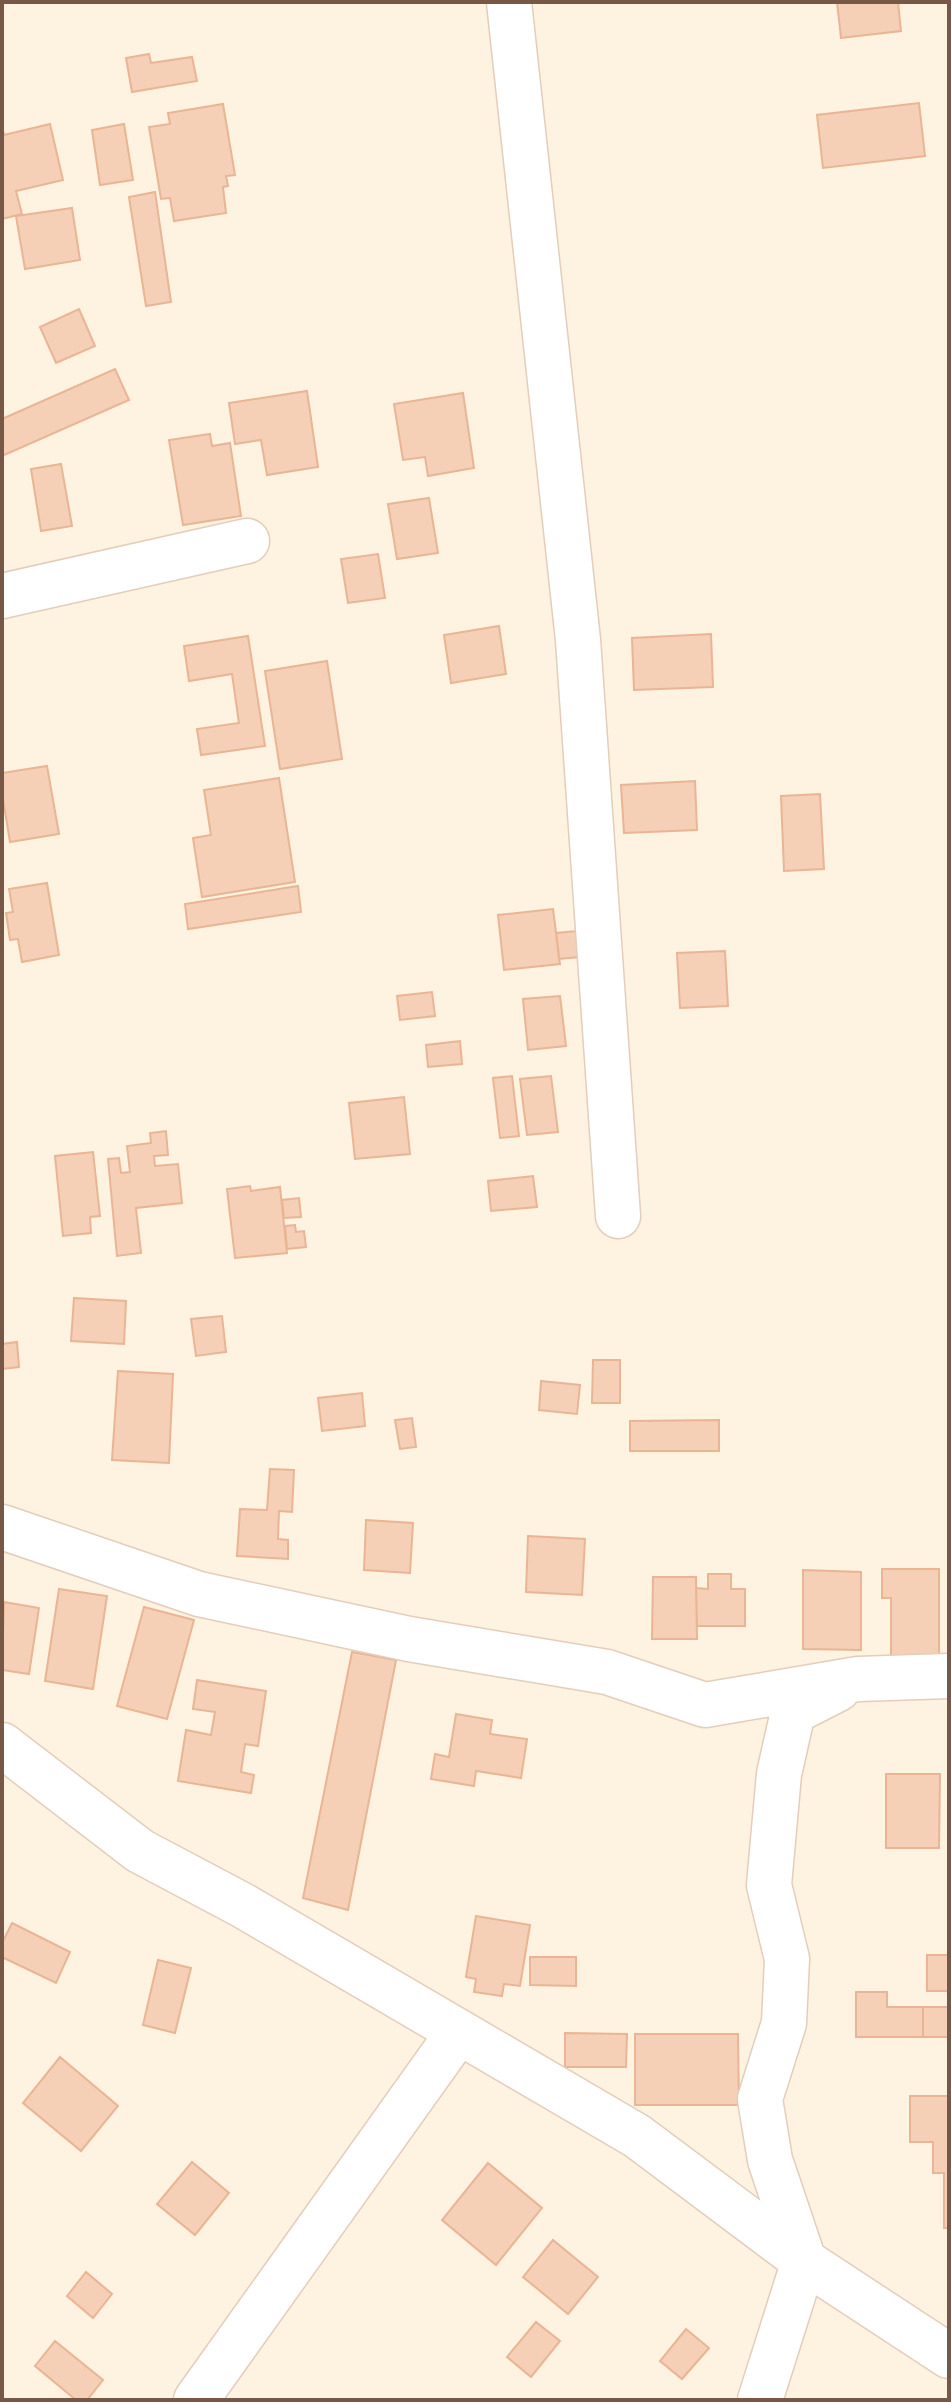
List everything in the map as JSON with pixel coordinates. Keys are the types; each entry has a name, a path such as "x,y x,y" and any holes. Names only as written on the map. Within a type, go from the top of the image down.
{"street":[{"path":"509,2 578,640 618,1216"},
{"path":"2,596 247,541"},
{"path":"2,1527 199,1594 409,1639 607,1672 705,1705 858,1679 949,1676"},
{"path":"760,2400 804,2261 770,2160 760,2099 784,2023 787,1959 769,1885 779,1774 793,1712 858,1679"},
{"path":"2,1745 140,1851 242,1905 637,2136 804,2261 949,2356"},
{"path":"196,2400 458,2033"}],"building":[{"path":"837,2 898,2 901,31 841,38"},
{"path":"149,54 151,63 192,57 197,81 132,92 126,58"},
{"path":"919,103 925,156 823,168 817,115"},
{"path":"223,104 235,175 226,176 228,186 223,187 226,213 174,221 170,198 161,199 149,127 170,124 168,113"},
{"path":"50,124 63,180 16,191 22,214 2,219 2,126 4,135"},
{"path":"124,124 133,180 100,185 92,130"},
{"path":"155,192 171,302 146,306 129,197"},
{"path":"72,208 80,260 25,269 16,216"},
{"path":"79,309 95,346 56,363 40,327"},
{"path":"115,369 129,400 2,456 2,419"},
{"path":"307,391 318,467 267,475 261,440 235,444 229,403"},
{"path":"463,393 474,468 428,476 425,457 403,460 394,404"},
{"path":"210,434 212,446 230,443 241,516 183,525 169,440"},
{"path":"61,464 72,526 41,531 31,469"},
{"path":"429,498 438,553 397,559 388,504"},
{"path":"378,554 385,598 348,603 341,559"},
{"path":"499,626 506,674 451,683 444,635"},
{"path":"711,634 713,687 634,690 632,638"},
{"path":"248,636 265,746 201,755 197,729 239,723 232,674 189,681 184,646"},
{"path":"327,661 342,759 280,769 265,671"},
{"path":"47,766 59,834 10,842 2,773"},
{"path":"279,778 295,882 202,897 193,838 211,835 204,790"},
{"path":"695,781 697,830 624,833 621,785"},
{"path":"820,794 824,869 784,871 781,796"},
{"path":"47,883 59,955 22,962 18,939 10,940 6,913 13,912 9,889"},
{"path":"298,886 301,912 188,929 185,904"},
{"path":"553,909 560,964 504,970 498,915"},
{"path":"577,931 580,957 559,959 556,933"},
{"path":"725,951 728,1006 680,1008 677,953"},
{"path":"432,992 435,1016 400,1020 397,996"},
{"path":"560,996 566,1046 528,1050 523,999"},
{"path":"460,1041 462,1064 428,1067 426,1045"},
{"path":"512,1076 519,1136 500,1138 493,1078"},
{"path":"551,1076 558,1132 527,1135 520,1079"},
{"path":"404,1097 410,1154 355,1159 349,1103"},
{"path":"166,1131 168,1155 154,1156 155,1166 178,1164 182,1203 136,1208 141,1253 117,1256 108,1159 119,1158 121,1173 130,1172 127,1146 151,1143 150,1133"},
{"path":"93,1152 100,1216 90,1217 91,1233 63,1236 55,1156"},
{"path":"533,1176 537,1207 491,1211 488,1181"},
{"path":"250,1186 251,1191 280,1187 287,1253 235,1258 227,1189"},
{"path":"299,1198 301,1217 284,1218 282,1200"},
{"path":"295,1225 296,1232 304,1231 306,1247 287,1249 285,1226"},
{"path":"74,1298 126,1301 124,1344 71,1341"},
{"path":"222,1316 226,1352 196,1356 191,1319"},
{"path":"17,1342 19,1367 2,1369 2,1344"},
{"path":"593,1360 620,1360 620,1403 592,1403"},
{"path":"118,1371 173,1374 169,1463 112,1460"},
{"path":"541,1381 580,1385 577,1414 539,1410"},
{"path":"362,1393 365,1426 322,1431 318,1398"},
{"path":"412,1418 416,1447 400,1449 395,1420"},
{"path":"719,1420 719,1451 630,1451 630,1421"},
{"path":"270,1469 294,1470 292,1512 279,1511 278,1539 288,1540 288,1559 237,1556 240,1509 267,1510"},
{"path":"366,1520 413,1523 410,1573 364,1570"},
{"path":"528,1536 585,1539 582,1595 526,1592"},
{"path":"882,1569 939,1569 939,1667 891,1668 891,1598 882,1598"},
{"path":"803,1570 861,1572 861,1650 803,1649"},
{"path":"708,1574 731,1574 731,1589 745,1589 745,1626 697,1626 696,1588 708,1589"},
{"path":"653,1577 696,1577 697,1639 652,1639"},
{"path":"59,1589 107,1596 93,1689 45,1681"},
{"path":"4,1602 39,1608 29,1674 2,1670"},
{"path":"144,1607 194,1620 167,1719 117,1706"},
{"path":"352,1652 396,1660 348,1910 303,1898"},
{"path":"197,1680 266,1691 258,1746 245,1744 241,1772 254,1775 251,1793 178,1781 186,1730 211,1735 215,1712 193,1709"},
{"path":"456,1714 492,1720 490,1734 527,1739 521,1778 476,1771 474,1786 431,1779 435,1754 449,1757"},
{"path":"886,1774 940,1774 939,1848 886,1848"},
{"path":"476,1916 530,1925 520,1986 504,1984 502,1996 474,1992 476,1979 466,1977"},
{"path":"12,1923 70,1952 56,1983 2,1957 2,1943"},
{"path":"927,1955 949,1955 949,1991 927,1991"},
{"path":"530,1957 576,1957 576,1986 530,1985"},
{"path":"158,1960 191,1968 175,2033 143,2025"},
{"path":"856,1992 887,1992 887,2007 923,2007 923,2037 856,2037"},
{"path":"923,2007 949,2007 949,2037 923,2037"},
{"path":"565,2033 627,2034 626,2067 565,2067"},
{"path":"635,2034 738,2034 739,2105 635,2105"},
{"path":"60,2057 118,2106 81,2151 23,2103"},
{"path":"910,2096 949,2096 949,2228 944,2228 944,2173 933,2173 933,2142 910,2142"},
{"path":"192,2162 229,2193 195,2235 157,2204"},
{"path":"488,2163 542,2208 496,2265 442,2220"},
{"path":"553,2240 598,2277 568,2314 523,2277"},
{"path":"86,2272 112,2294 93,2318 67,2296"},
{"path":"536,2322 560,2341 531,2377 507,2357"},
{"path":"686,2329 709,2348 682,2379 660,2361"},
{"path":"55,2341 103,2380 87,2400 76,2400 35,2366"}]}
